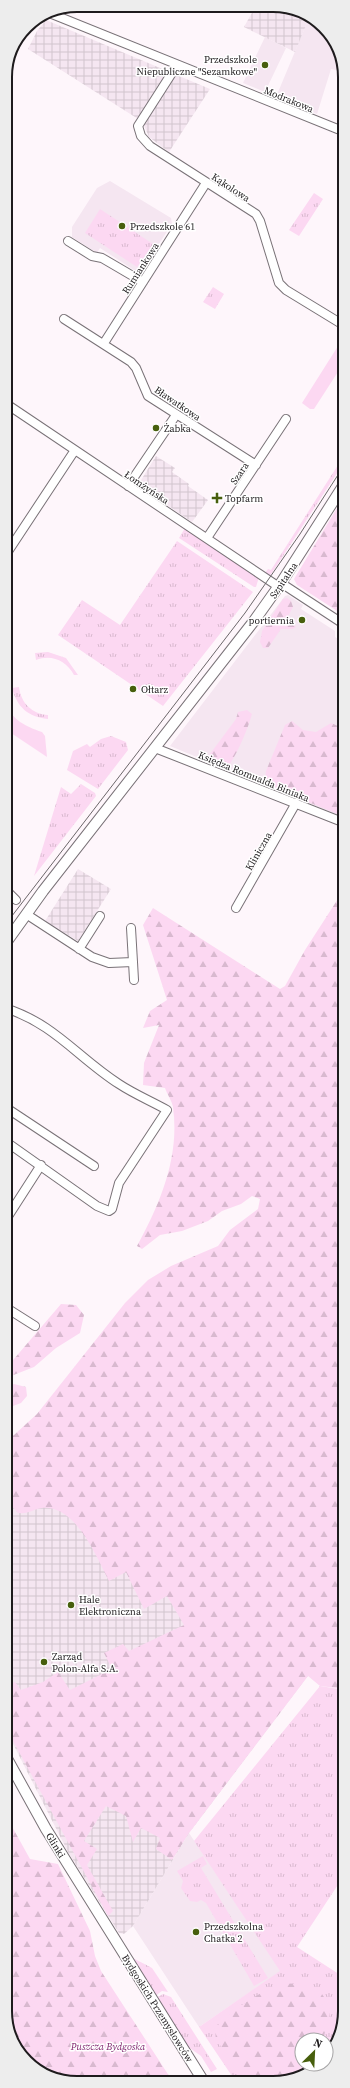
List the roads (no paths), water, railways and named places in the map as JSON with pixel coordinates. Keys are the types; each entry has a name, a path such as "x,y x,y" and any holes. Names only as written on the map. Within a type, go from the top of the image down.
{"street":[{"name":"Modrakowa","path":"56,16 338,129"},
{"name":"Kąkolowa","path":"177,65 141,121 138,131 150,146 256,214 260,221 279,283 286,290 338,322"},
{"name":"Rumiankowa","path":"104,343 206,183"},
{"path":"68,241 92,256 102,258 143,282"},
{"name":"Bławatkowa","path":"64,319 104,343 131,362 136,368 148,396 256,465"},
{"name":"Łomżyńska","path":"12,408 207,538 338,621"},
{"path":"128,486 176,415"},
{"name":"Szara","path":"207,538 286,419"},
{"path":"12,545 75,450"},
{"name":"Szpitalna","path":"12,934 280,585 338,494"},
{"name":"Księdza Romualda Biniaka","path":"156,748 338,820"},
{"name":"Kliniczna","path":"236,908 296,803"},
{"path":"12,896 16,900"},
{"path":"26,914 100,961 109,963 133,962"},
{"path":"79,949 100,916"},
{"path":"131,928 134,980"},
{"path":"12,1010 25,1015 48,1027 119,1084 167,1110 119,1183 112,1209 109,1211 97,1206 12,1146"},
{"path":"12,1112 94,1166"},
{"path":"12,1210 41,1165"},
{"path":"12,1311 35,1326"},
{"name":"Glinki","path":"12,1768 46,1829 111,1934"},
{"name":"Bydgoskich Przemysłowców","path":"111,1934 200,2076"}],"tram line":[{"path":"12,916 245,613 300,534 338,475"}],"place":[{"name":"Przedszkole Niepubliczne \"Sezamkowe\"","path":"265,65"},
{"name":"Przedszkole 61","path":"122,226"},
{"name":"Żabka","path":"156,428"},
{"name":"Topfarm","path":"217,498"},
{"name":"portiernia","path":"302,620"},
{"name":"Ołtarz","path":"133,689"},
{"name":"Hale Elektroniczna","path":"71,1605"},
{"name":"Zarząd Polon-Alfa S.A.","path":"44,1662"},
{"name":"Przedszkolna Chatka 2","path":"196,1932"}],"park label":[{"name":"Puszcza Bydgoska","path":"108,2046"}]}
